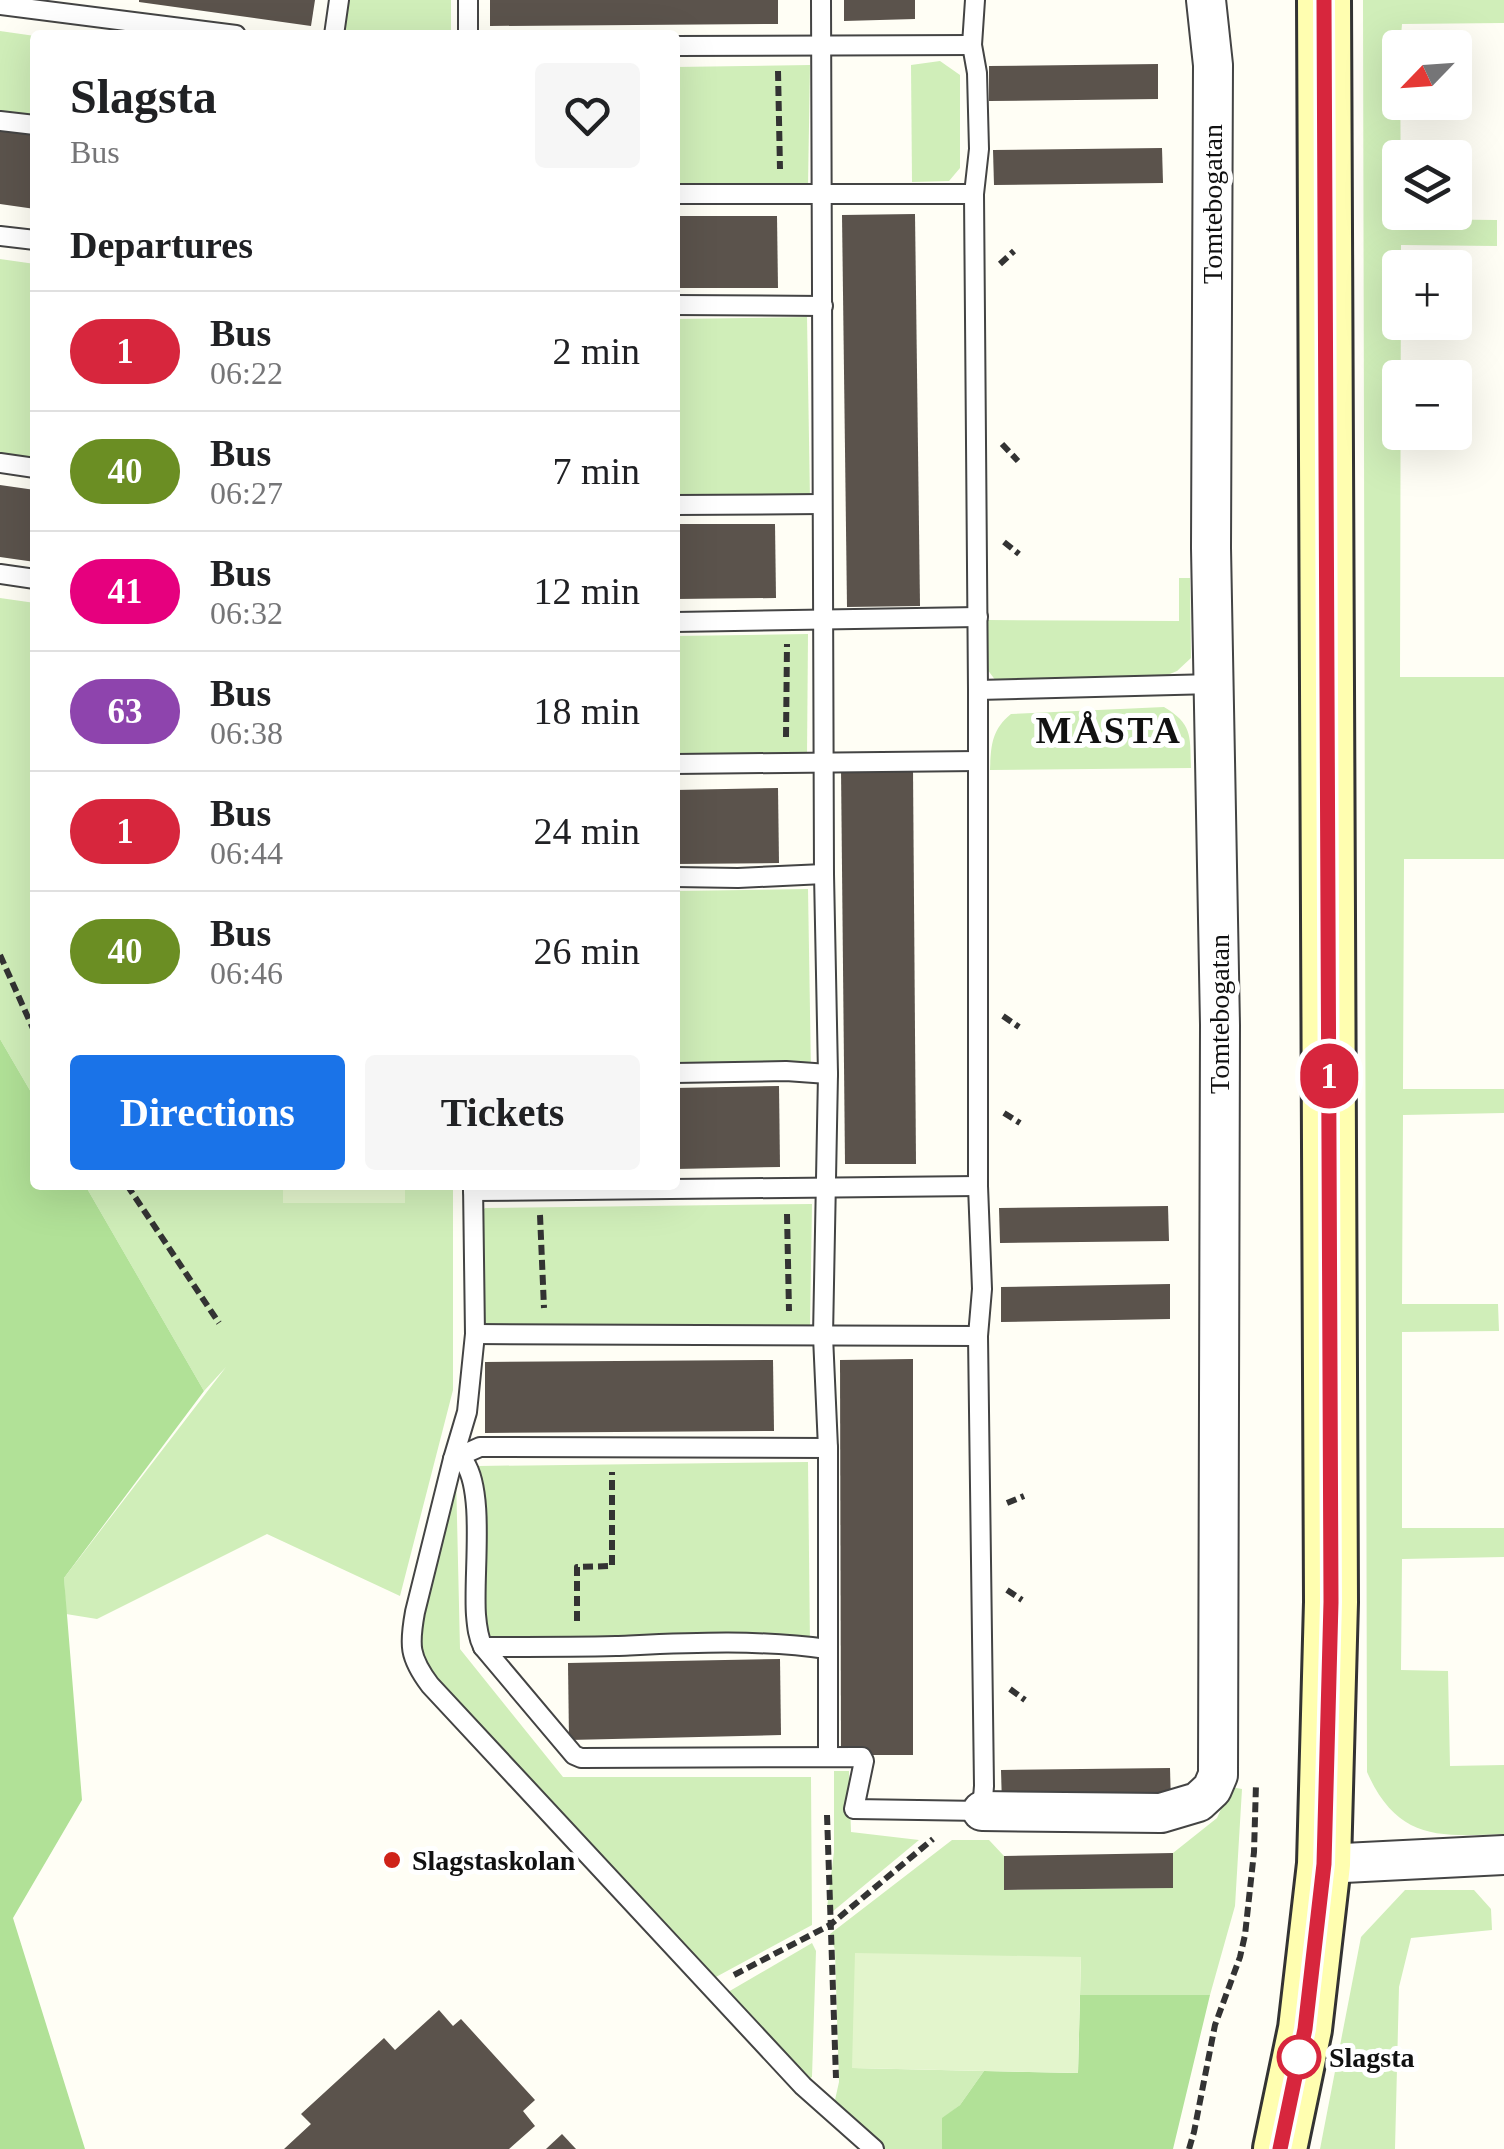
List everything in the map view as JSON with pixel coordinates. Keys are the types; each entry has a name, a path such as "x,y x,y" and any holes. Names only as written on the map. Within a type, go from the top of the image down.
{"main road":[{"path":"1280,2149 1305,2029 1324,1864 1331,1602 1324,0"}],"street":[{"name":"Tomtebogatan","path":"982,1810 1161,1813 1198,1802 1212,1790 1218,1775 1220,1008 1211,548 1213,65 1206,0"},
{"path":"1324,1864 1504,1855"}],"lane":[{"path":"335,30 339,0"},
{"path":"468,0 468,30"},
{"path":"821,0 828,1074 823,1336 828,1448 828,1756"},
{"path":"452,1460 465,1463 476,1490 474,1592 483,1647 574,1755 862,1757 854,1809 982,1810 974,194 979,149 972,45 975,0"},
{"path":"0,5 197,30"},
{"path":"680,46 972,45"},
{"path":"0,120 30,124"},
{"path":"680,194 974,194"},
{"path":"0,236 30,239"},
{"path":"680,305 824,306"},
{"path":"0,464 30,467"},
{"path":"680,504 822,504"},
{"path":"0,574 30,577"},
{"path":"680,622 978,617"},
{"path":"978,690 1214,684"},
{"path":"680,764 978,761"},
{"path":"680,877 824,874"},
{"path":"680,1073 828,1074"},
{"path":"680,1189 978,1186"},
{"path":"474,1190 475,1334 467,1412 414,1612 411,1654 417,1668 443,1700 711,1989 803,2086 874,2149"},
{"path":"475,1334 978,1336"},
{"path":"452,1460 480,1447 828,1448"},
{"path":"483,1647 697,1643 794,1644 827,1649"}],"path":[{"path":"777,45 780,194"},
{"path":"785,763 786,620"},
{"path":"0,955 30,1022"},
{"path":"787,1188 789,1335"},
{"path":"130,1190 219,1324"},
{"path":"539,1190 544,1334"},
{"path":"577,1647 577,1567 612,1566 612,1448"},
{"path":"828,1756 826,1832 838,2119"},
{"path":"711,1989 830,1925 926,1842 982,1810"}],"green space":[{"path":"343,0 451,0 451,30 339,30"},
{"path":"1363,0 1504,0 1504,23 1402,24 1402,30 1382,30 1382,120 1400,120 1401,140 1382,140 1382,230 1472,230 1472,220 1497,220 1497,246 1401,245 1401,250 1382,250 1382,340 1401,340 1401,360 1382,360 1382,450 1401,450 1400,677 1504,677 1504,859 1404,859 1403,1089 1504,1089 1504,1113 1403,1115 1402,1304 1498,1304 1499,1331 1402,1332 1402,1528 1504,1528 1504,1557 1402,1559 1401,1670 1448,1671 1450,1766 1504,1765 1504,1834 1459,1835 1422,1830 1392,1811 1367,1772"},
{"path":"0,31 30,35 30,125 0,121"},
{"path":"940,61 960,75 960,168 949,181 912,182 911,65"},
{"path":"810,65 808,186 680,188 680,67"},
{"path":"0,259 30,263 30,468 0,464"},
{"path":"807,317 810,501 680,503 680,319"},
{"path":"1179,578 1190,578 1191,658 1177,671 1160,678 996,681 987,669 987,620 1179,621"},
{"path":"0,598 30,602 30,1090 0,1039"},
{"path":"808,634 807,755 680,757 680,636"},
{"path":"1164,707 1180,719 1188,732 1191,768 990,770 996,733 1011,714"},
{"path":"808,889 811,1073 680,1075 680,891"},
{"path":"0,1039 30,1090 30,1190 88,1190 204,1391 64,1578 82,1800 13,1918 85,2149 0,2149"},
{"path":"88,1190 283,1190 283,1202 405,1203 405,1190 453,1190 453,1390 400,1596 267,1534 97,1619 66,1614 64,1578 226,1367 204,1391"},
{"path":"283,1190 405,1190 405,1203 283,1203"},
{"path":"812,1204 810,1325 490,1331 474,1317 472,1223 485,1208"},
{"path":"808,1462 810,1646 482,1650 479,1466"},
{"path":"456,1475 460,1649 563,1777 811,1777 812,1925 703,1984 435,1697 415,1640"},
{"path":"834,1771 849,1771 851,1832 919,1840 832,1912 827,1908 834,1852"},
{"path":"1231,1787 1242,1789 1235,1906 1210,1995 1080,1995 1081,1958 853,2068 984,2071 960,2105 942,2119 942,2149 885,2149 850,2120 835,2100 839,2082 835,1950 830,1934 952,1840 989,1840 1004,1856 1004,1890 1172,1888 1173,1853 1217,1818"},
{"path":"1405,1890 1474,1890 1491,1909 1492,1930 1411,1938 1399,1987 1395,2149 1320,2149 1361,1937"},
{"path":"812,1943 816,1951 812,2077 803,2083 716,1999"},
{"path":"855,1953 1081,1957 1078,2073 852,2068"},
{"path":"1080,1995 1210,1995 1173,2149 942,2149 942,2118 960,2105 984,2071 1078,2073"}],"building":[{"path":"139,0 315,0 311,26"},
{"path":"490,0 778,0 778,24 490,26"},
{"path":"844,0 915,0 915,19 844,21"},
{"path":"1158,64 1158,99 989,101 989,66"},
{"path":"0,131 30,134 30,208 0,204"},
{"path":"1162,148 1163,183 994,185 993,150"},
{"path":"915,214 920,606 847,607 842,215"},
{"path":"680,216 777,216 778,288 680,288"},
{"path":"0,485 30,489 30,561 0,557"},
{"path":"680,524 775,524 776,598 680,599"},
{"path":"841,769 913,769 916,1164 845,1164"},
{"path":"778,788 779,863 680,864 680,790"},
{"path":"779,1086 780,1167 680,1169 680,1088"},
{"path":"1168,1206 1169,1241 1000,1243 999,1208"},
{"path":"1170,1284 1170,1319 1001,1322 1001,1287"},
{"path":"913,1359 913,1755 841,1755 840,1360"},
{"path":"773,1360 774,1431 485,1433 485,1362"},
{"path":"780,1659 781,1735 569,1740 568,1663"},
{"path":"1170,1768 1171,1803 1002,1805 1001,1770"},
{"path":"1173,1853 1173,1888 1004,1890 1004,1856"},
{"path":"439,2010 453,2026 461,2019 535,2100 523,2111 535,2126 509,2149 284,2149 311,2124 301,2114 384,2038 395,2050"},
{"path":"562,2134 576,2149 546,2149"}],"bus line":[{"name":"1","path":"1280,2149 1305,2029 1324,1864 1331,1602 1324,0"}],"place":[{"name":"Slagstaskolan","path":"392,1860"},
{"name":"Slagsta","path":"1299,2057"}],"district":[{"name":"MÅSTA","path":"1109,730"}]}
